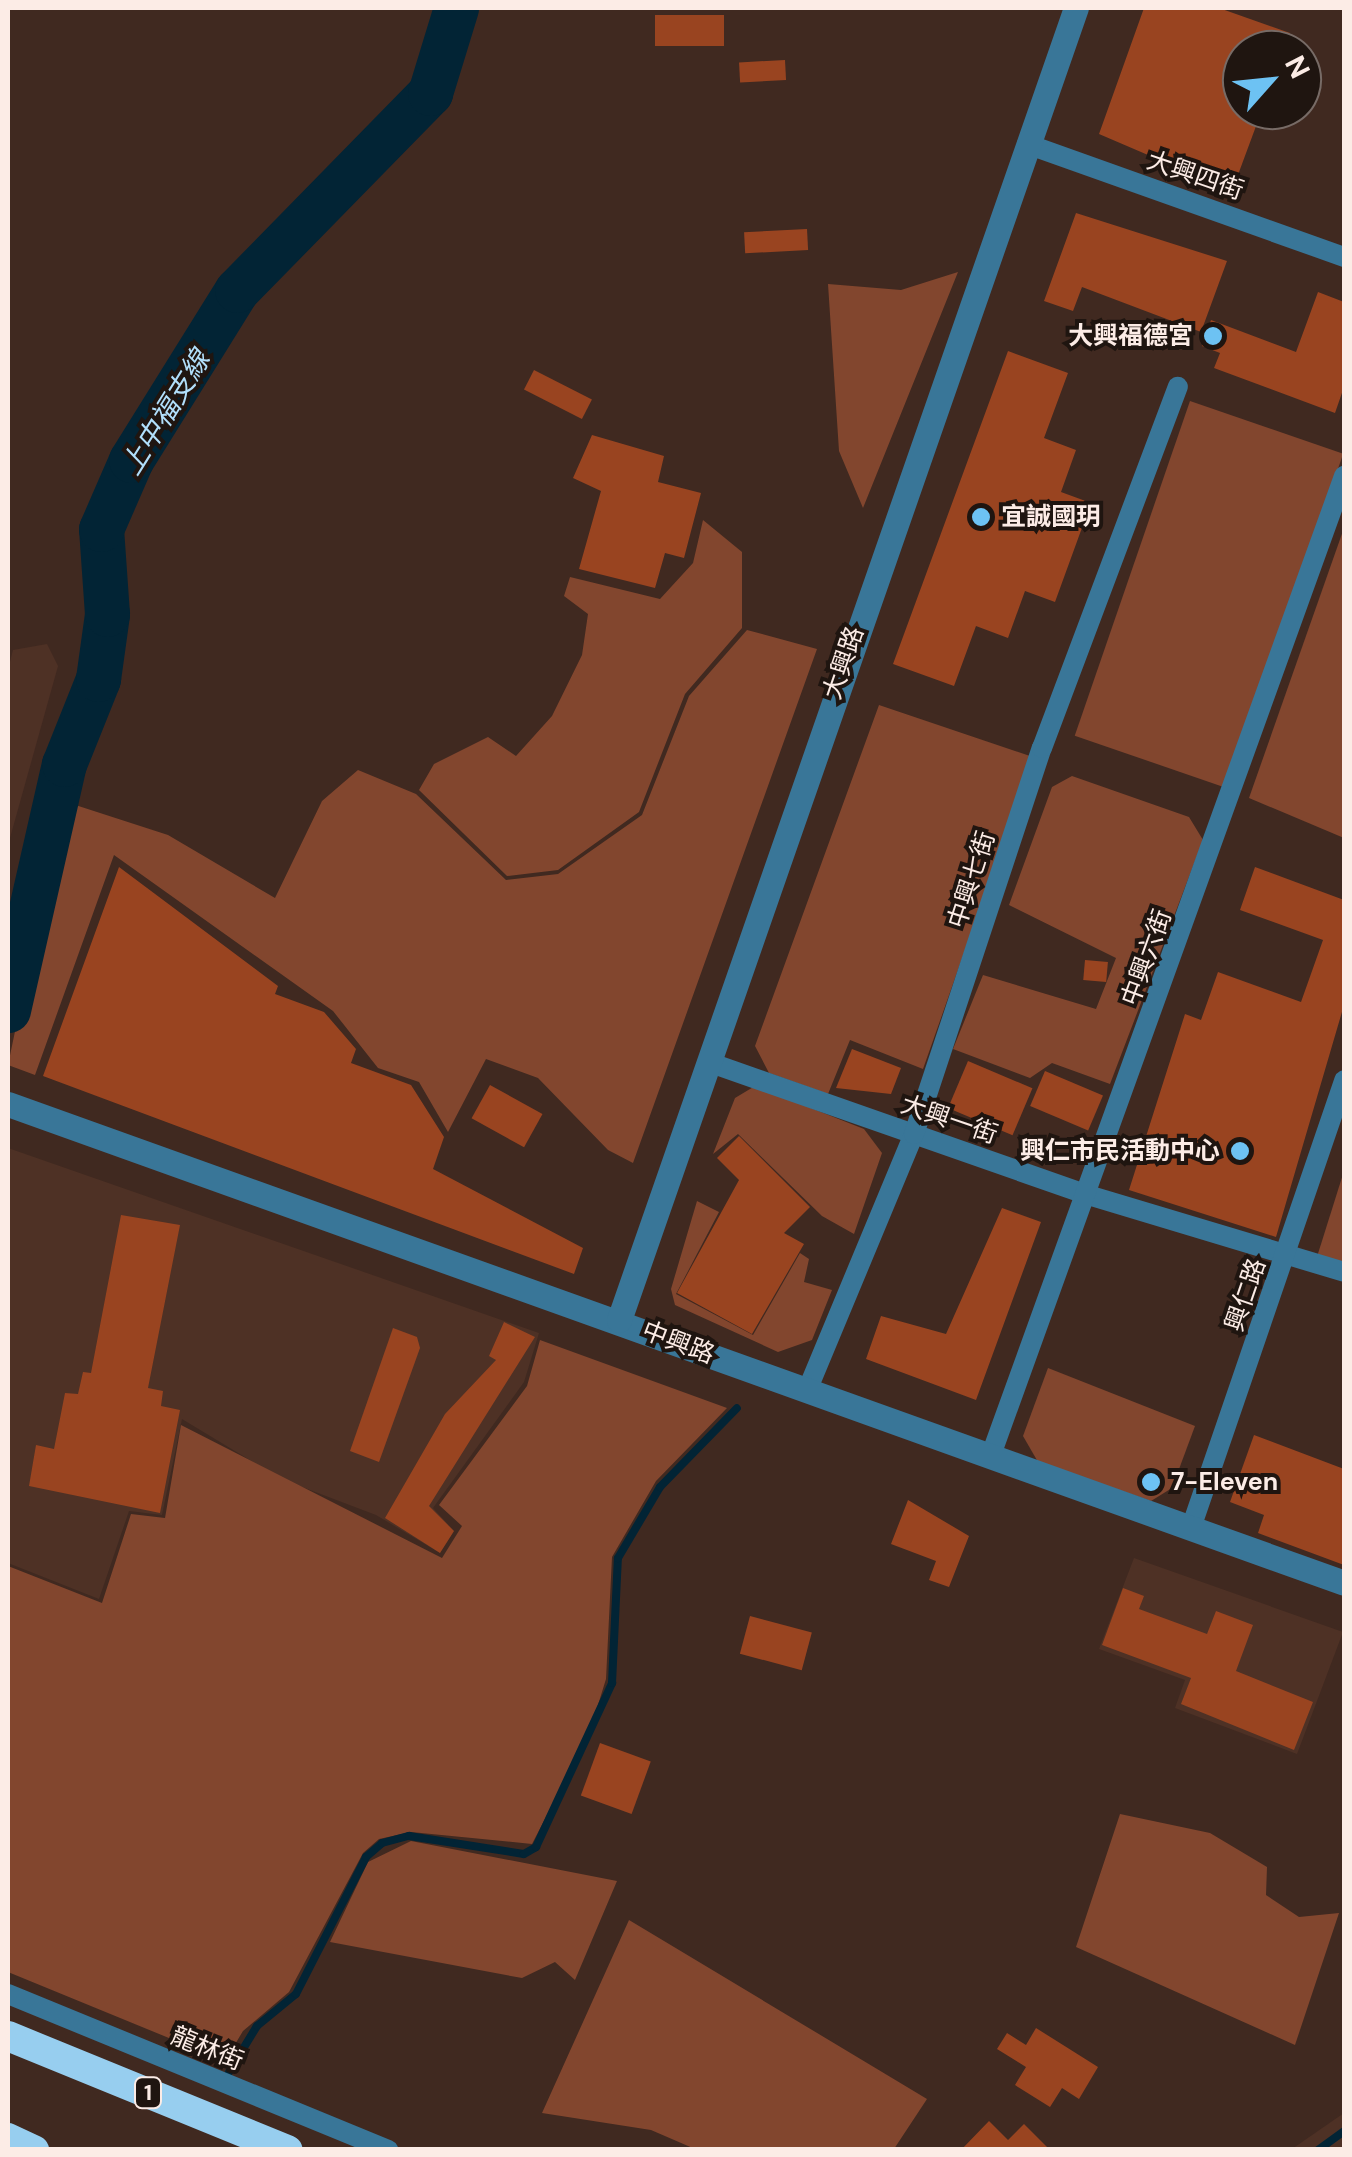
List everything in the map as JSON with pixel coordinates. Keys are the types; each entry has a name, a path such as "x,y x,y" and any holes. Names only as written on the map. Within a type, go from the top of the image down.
{"highway":[{"name":"1","path":"8,2036 288,2150"},
{"path":"8,2138 34,2150"}],"street":[{"name":"大興路","path":"619,1320 1076,8"},
{"name":"大興四街","path":"1027,144 1344,258"},
{"name":"中興七街","path":"808,1386 914,1134 1042,748 1178,387"},
{"name":"中興六街","path":"991,1455 1088,1195 1344,476"},
{"name":"大興一街","path":"711,1063 1088,1195 1344,1272"},
{"name":"興仁路","path":"1192,1525 1344,1080"},
{"name":"中興路","path":"9,1104 808,1386 1344,1583"},
{"name":"龍林街","path":"8,1994 388,2150"}],"shaded area":[{"path":"958,272 863,508 839,451 828,284 901,290"},
{"path":"1190,401 1343,454 1228,788 1075,736"},
{"path":"703,520 742,552 742,628 685,694 639,812 558,870 507,876 419,790 434,764 488,737 516,756 552,716 582,655 588,614 564,596 570,577 660,599 693,563"},
{"path":"1344,528 1344,838 1249,798"},
{"path":"747,630 817,649 633,1163 608,1150 538,1078 486,1059 448,1132 419,1082 378,1068 333,1011 114,855 35,1075 8,1065 63,801 168,835 275,898 322,801 358,770 416,794 506,880 558,874 642,815 689,696"},
{"path":"47,644 58,666 8,845 8,670 13,650"},
{"path":"879,705 1033,757 923,1069 850,1040 828,1094 769,1073 755,1046"},
{"path":"1072,776 1189,817 1203,840 1110,1084 1052,1063 1030,1078 953,1049 983,975 1096,1009 1116,958 1009,905 1052,787"},
{"path":"755,1086 864,1129 882,1153 854,1234 822,1216 738,1134 713,1154 735,1098"},
{"path":"8,1148 539,1333 524,1382 433,1508 454,1531 440,1553 376,1515 281,1479 182,1419 162,1515 129,1511 99,1599 8,1563"},
{"path":"1344,1171 1344,1269 1316,1260"},
{"path":"697,1201 719,1212 676,1294 753,1335 800,1253 809,1259 804,1282 832,1290 812,1340 778,1352 675,1305 671,1289"},
{"path":"540,1340 727,1408 656,1481 612,1557 606,1679 589,1734 532,1844 411,1832 379,1839 363,1853 289,1992 243,2031 225,2061 8,1972 8,1566 102,1603 131,1514 165,1518 181,1425 442,1558 462,1526 439,1505 527,1386"},
{"path":"1048,1368 1195,1426 1172,1488 1151,1501 1038,1462 1023,1436"},
{"path":"1134,1558 1343,1632 1297,1754 1175,1708 1185,1680 1099,1649"},
{"path":"1120,1814 1210,1833 1267,1867 1266,1895 1299,1917 1339,1913 1295,2045 1076,1947"},
{"path":"411,1841 617,1881 575,1980 555,1962 522,1978 330,1942 368,1862"},
{"path":"629,1920 927,2099 894,2149 695,2149 651,2130 542,2113"},
{"path":"1344,2113 1344,2149 1292,2149"}],"building":[{"path":"1144,8 1219,8 1281,30 1222,30 1222,130 1255,130 1232,191 1099,134"},
{"path":"655,15 724,15 724,46 655,46"},
{"path":"785,60 786,80 740,82 739,62"},
{"path":"1076,213 1227,261 1201,332 1082,287 1073,311 1044,301"},
{"path":"807,229 808,250 745,253 744,232"},
{"path":"1318,292 1344,302 1344,387 1335,413 1214,368 1220,353 1202,346 1211,320 1296,352"},
{"path":"1008,351 1068,373 1044,438 1076,450 1061,492 1091,503 1055,602 1025,591 1008,638 976,626 954,686 893,664"},
{"path":"534,370 592,400 582,419 524,390"},
{"path":"592,435 664,456 658,482 701,493 684,558 665,553 655,588 579,569 601,491 573,478"},
{"path":"119,867 278,986 275,994 324,1012 356,1049 351,1063 411,1085 444,1137 433,1169 583,1248 574,1274 43,1076"},
{"path":"1255,867 1344,900 1344,1005 1276,1237 1129,1190 1185,1014 1201,1020 1218,972 1301,1002 1323,940 1240,910"},
{"path":"1085,960 1108,962 1106,982 1083,980"},
{"path":"852,1049 901,1068 891,1094 836,1088"},
{"path":"968,1061 1032,1088 1013,1135 948,1108"},
{"path":"1045,1071 1103,1096 1088,1131 1030,1106"},
{"path":"490,1085 542,1114 524,1147 472,1118"},
{"path":"739,1136 810,1207 784,1233 804,1244 752,1334 677,1293 739,1180 717,1158"},
{"path":"1002,1208 1041,1222 976,1400 866,1359 881,1316 946,1334"},
{"path":"121,1215 180,1225 148,1388 163,1391 161,1406 180,1410 160,1513 29,1486 36,1445 54,1449 65,1393 78,1394 83,1372 91,1373"},
{"path":"504,1322 535,1337 429,1506 454,1531 440,1553 385,1518 445,1414 496,1360 489,1356"},
{"path":"393,1328 417,1337 420,1348 379,1462 350,1451"},
{"path":"1254,1435 1344,1469 1344,1565 1258,1533 1264,1515 1230,1502"},
{"path":"908,1500 969,1536 949,1587 929,1580 936,1561 891,1544"},
{"path":"1123,1588 1144,1596 1139,1609 1207,1634 1216,1611 1253,1625 1236,1671 1313,1702 1294,1750 1181,1704 1191,1678 1102,1645"},
{"path":"750,1616 812,1633 802,1670 740,1654"},
{"path":"600,1743 651,1761 632,1814 581,1796"},
{"path":"1036,2028 1098,2067 1079,2099 1062,2088 1050,2107 1015,2085 1026,2067 997,2049 1007,2033 1026,2045"},
{"path":"989,2121 1008,2140 1024,2124 1050,2150 961,2150"}],"waterway":[{"name":"上中福支線","path":"8,1010 64,764 98,679 107,614 101,529 131,460 237,290 430,93 456,8"},
{"path":"229,2072 257,2026 296,1994 366,1857 382,1843 409,1836 524,1854 536,1847 612,1683 618,1558 660,1487 737,1408"},
{"path":"1318,2150 1344,2131"}],"place":[{"name":"大興福德宮","path":"1213,336"},
{"name":"宜誠國玥","path":"981,517"},
{"name":"興仁市民活動中心","path":"1240,1151"},
{"name":"7-Eleven","path":"1151,1482"}]}
